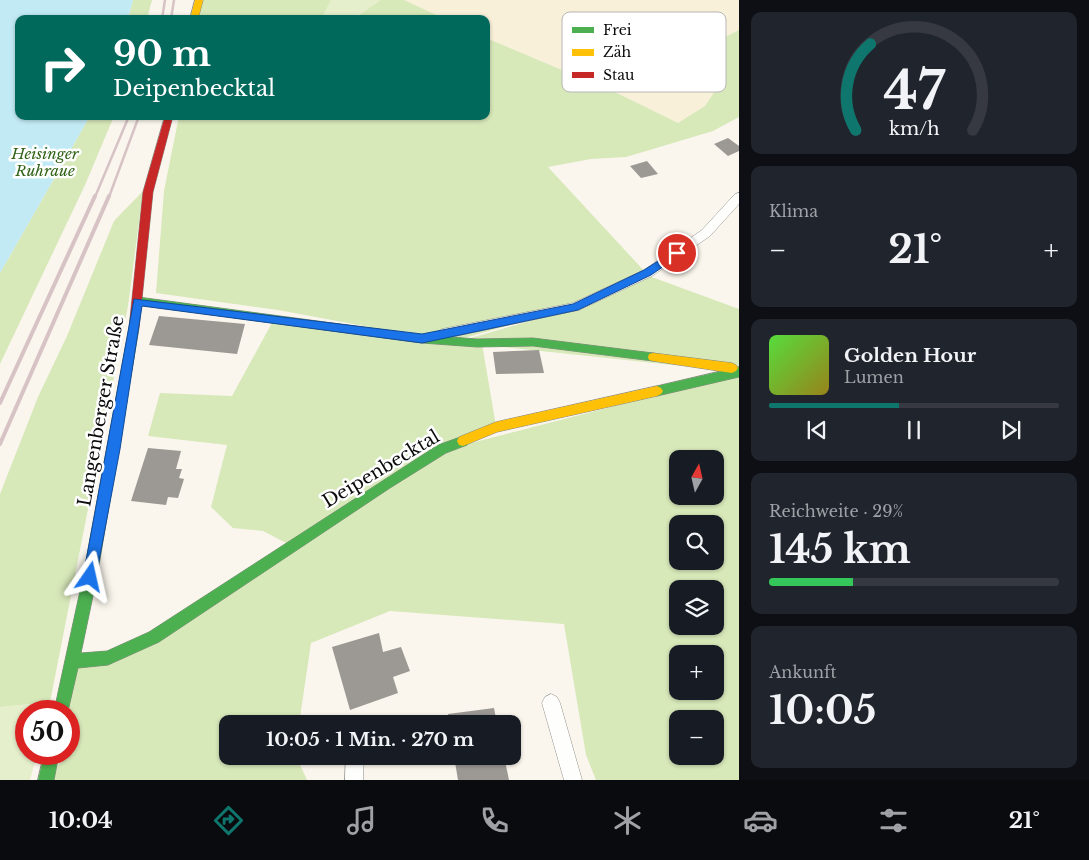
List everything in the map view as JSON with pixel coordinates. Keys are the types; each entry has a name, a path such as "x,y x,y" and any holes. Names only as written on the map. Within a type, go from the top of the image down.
{"main road":[{"path":"195,15 199,0"},
{"name":"Langenberger Straße","path":"63,700 114,449 138,301 148,192 168,120"},
{"name":"Deipenbecktal","path":"138,301 422,339 477,343 533,342 603,349 739,370"},
{"name":"Deipenbecktal","path":"72,661 108,658 154,637 386,484 442,450 496,427 739,370"},
{"path":"46,780 49,765"}],"lane":[{"path":"422,339 575,307 648,273 706,232 739,197"},
{"path":"551,703 573,780"},
{"path":"354,780 355,765"}],"shaded area":[{"path":"404,0 739,0 739,30 726,36 726,12 562,12 562,70 490,40 490,15 436,15"},
{"path":"614,92 714,92 705,106 678,123"}],"green space":[{"path":"133,0 152,0 148,15 129,15"},
{"path":"201,0 331,0 324,15 198,15"},
{"path":"331,0 381,0 358,15 324,15"},
{"path":"381,0 404,0 436,15 359,15"},
{"path":"739,30 739,117 713,131 626,157 591,159 548,167 647,274 574,307 450,342 278,310 156,293 164,191 178,120 490,120 490,40 562,70 562,92 614,92 678,123 705,106 714,92 726,92 726,36"},
{"path":"88,120 112,120 85,185 0,364 0,273"},
{"path":"143,191 128,306 50,700 15,700 15,706 0,707 0,494 38,397 67,336 114,221"},
{"path":"649,276 739,309 739,372 457,342 575,308"},
{"path":"273,321 482,344 496,426 290,545 263,531 233,528 211,507 227,445 148,436 160,393 232,396"},
{"path":"739,374 739,780 596,780 586,755 564,624 390,611 311,643 300,715 219,715 219,765 300,765 307,780 44,780 58,765 80,765 80,700 64,700 73,663 104,661 444,450"},
{"path":"15,706 15,765 34,765 30,780 0,780 0,707"}],"water":[{"path":"0,0 133,0 129,15 15,15 15,120 88,120 0,273"}],"building":[{"path":"728,138 739,146 739,151 728,156 714,144"},
{"path":"647,161 658,174 641,178 630,166"},
{"path":"159,316 245,324 237,354 149,345"},
{"path":"539,350 544,373 496,374 493,352"},
{"path":"148,448 181,451 176,469 182,469 179,478 184,479 178,498 168,497 166,505 131,501"},
{"path":"379,633 383,652 401,647 410,671 393,677 398,693 350,710 332,647"},
{"path":"494,708 495,715 448,715"},
{"path":"456,765 506,765 509,780 458,780"}],"railway":[{"path":"163,15 165,0"},
{"path":"172,15 174,0"},
{"path":"95,197 127,120"},
{"path":"109,197 138,120"},
{"path":"0,403 95,196"},
{"path":"0,444 109,196"}],"traffic: fast":[{"path":"138,301 422,339 477,343 533,342 653,357"},
{"path":"63,700 90,577 134,328"},
{"path":"657,391 739,372"},
{"path":"71,661 108,658 154,637 386,484 442,449 463,441"},
{"path":"46,780 49,765"}],"traffic: slow":[{"path":"195,15 199,0"},
{"path":"653,357 732,368"},
{"path":"463,441 496,427 657,391"}],"traffic: jam":[{"path":"134,328 148,192 168,120"}],"route":[{"path":"90,577 114,449 138,301 422,339 575,307 648,273 677,253"}],"park label":[{"name":"Heisinger Ruhraue","path":"45,162"}]}
